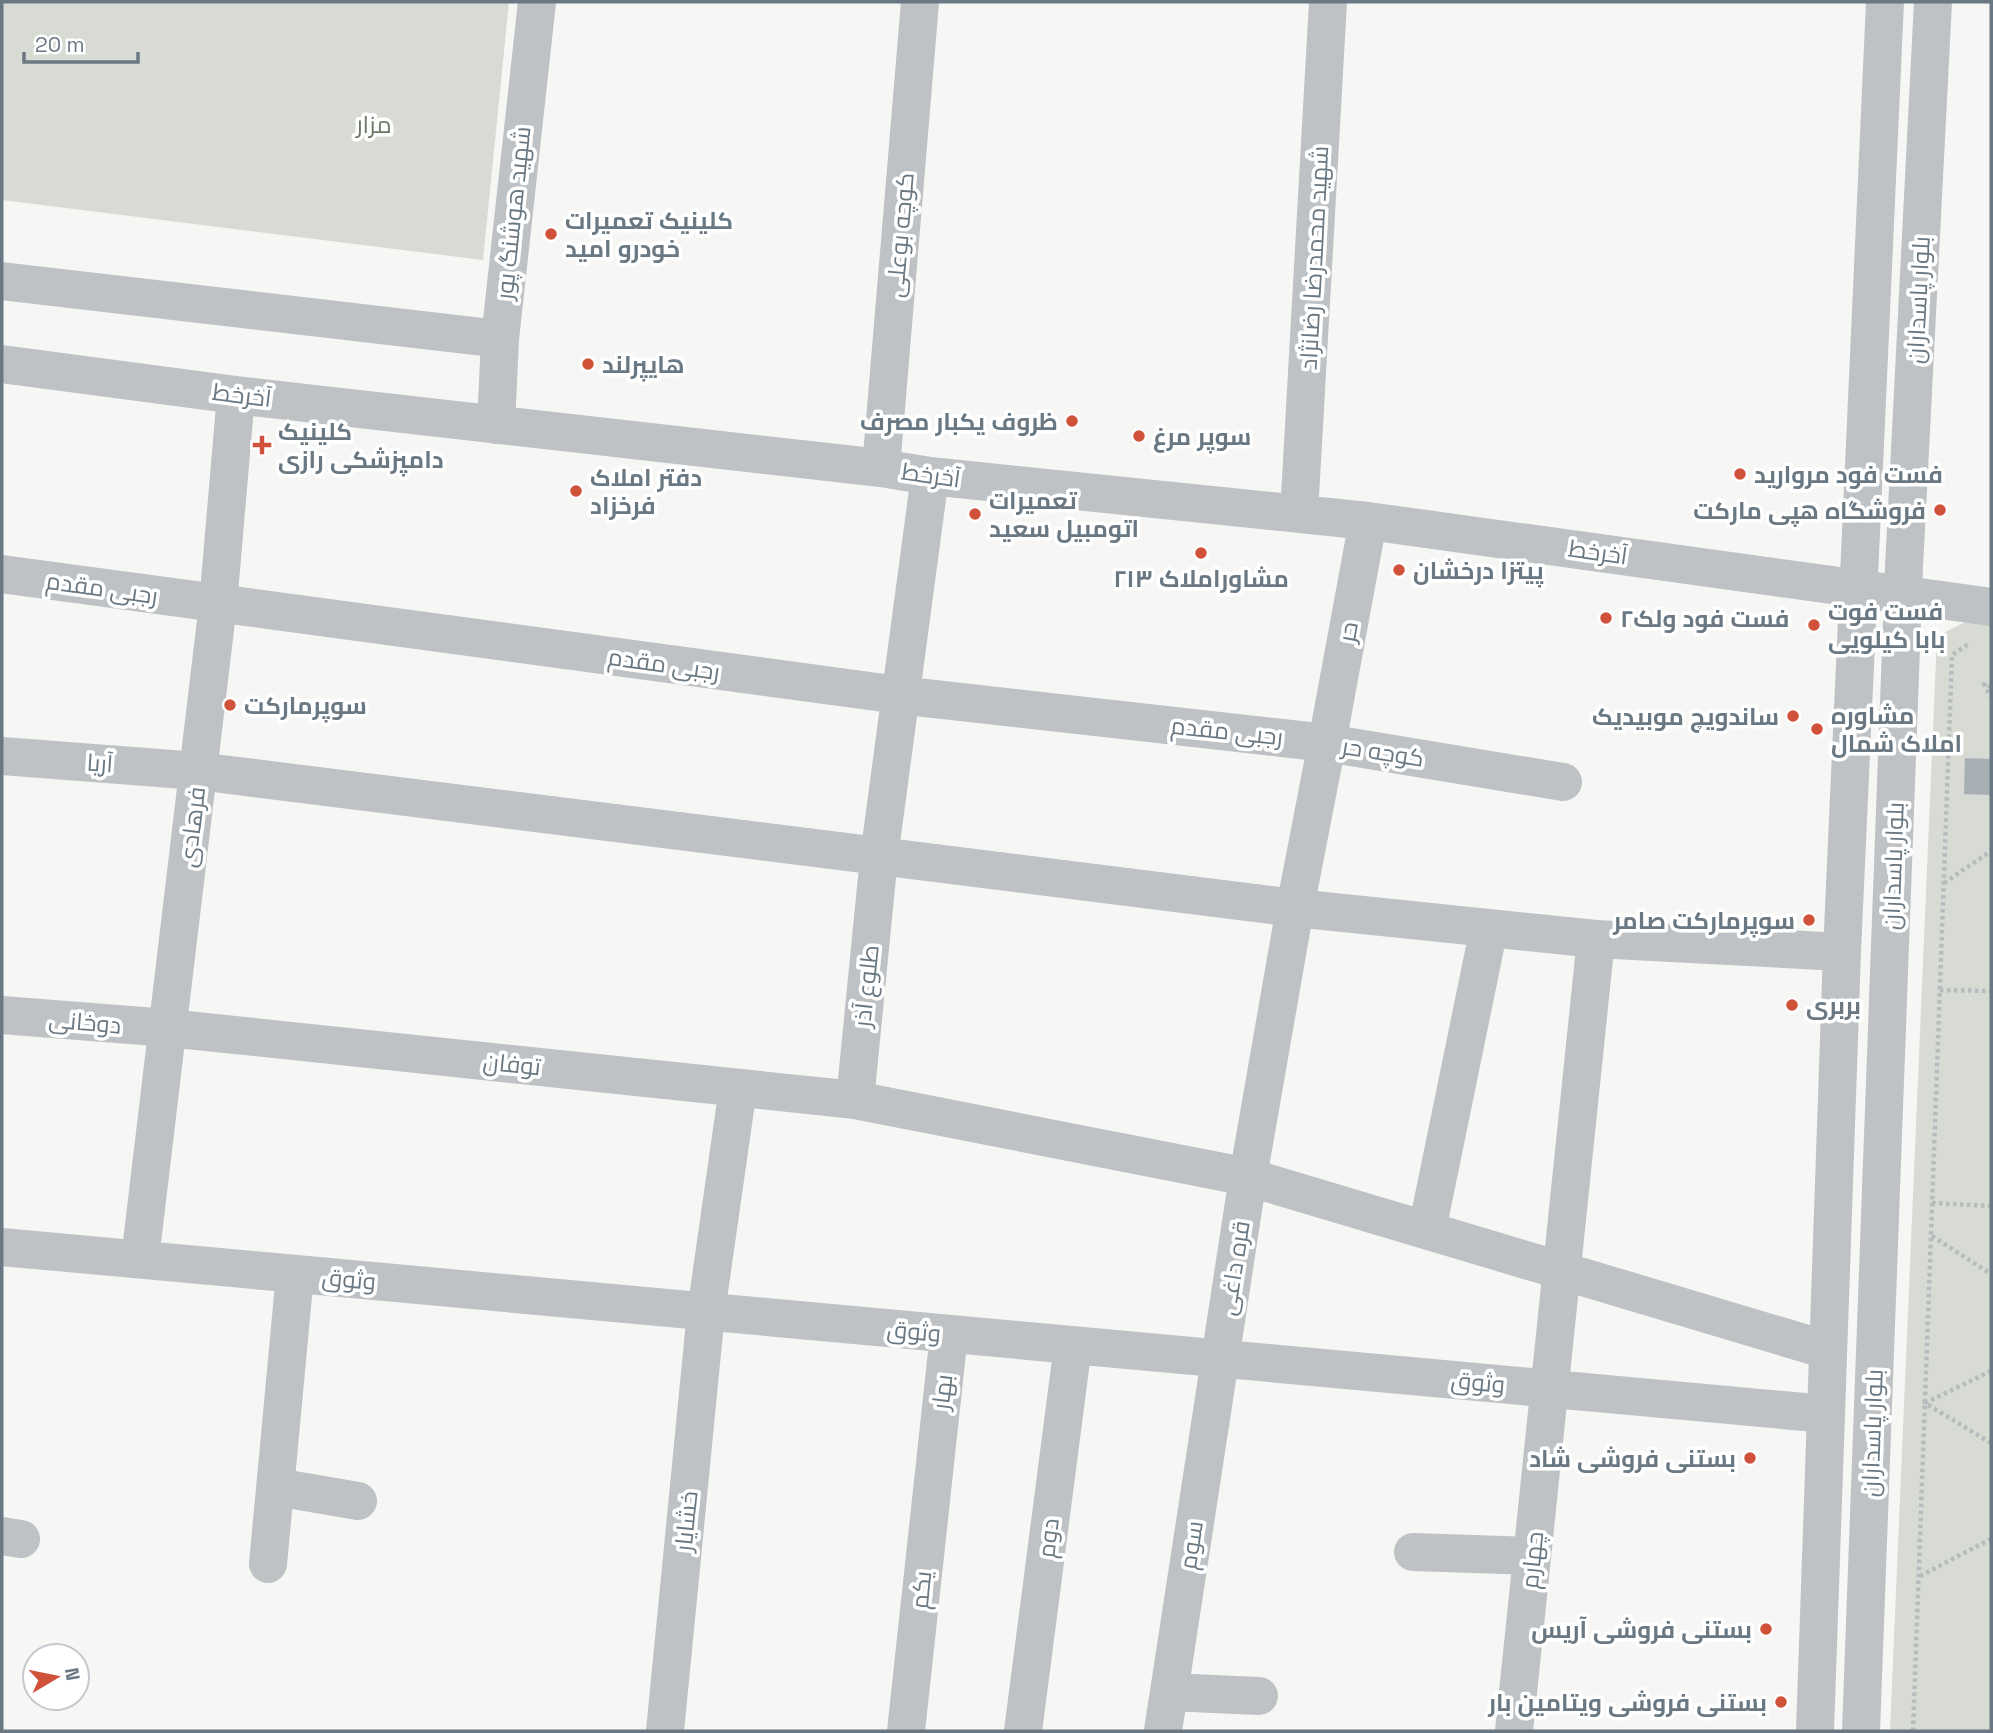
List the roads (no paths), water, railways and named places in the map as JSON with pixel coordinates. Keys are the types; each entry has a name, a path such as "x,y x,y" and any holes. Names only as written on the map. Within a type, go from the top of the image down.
{"street":[{"name":"شهید هوشنگ پور","path":"496,425 500,339 537,2"},
{"name":"کوچه بوعلی","path":"881,468 920,2"},
{"name":"شهید محمدرضا رضانژاد","path":"1299,514 1328,2"},
{"name":"بلوار پاسداران","path":"1815,1731 1842,952 1885,2"},
{"name":"بلوار پاسداران","path":"1861,1731 1903,597 1933,2"},
{"path":"2,281 500,339"},
{"name":"آخرخط","path":"2,364 236,395 881,468 930,476 1368,521 1859,588 1903,597 1991,607"},
{"name":"فرهادی","path":"140,1259 218,604 236,395"},
{"name":"طلوع آذر","path":"855,1100 879,857 930,476"},
{"name":"حر","path":"1327,743 1368,521"},
{"name":"رجبی مقدم","path":"2,574 899,695 1327,743"},
{"name":"کوچه حر","path":"1248,1177 1327,743 1563,782"},
{"name":"آریا","path":"2,756 198,771 1295,908 1596,939"},
{"path":"1427,1230 1489,928"},
{"path":"1596,939 1842,952"},
{"name":"چهارم","path":"1514,1731 1596,939"},
{"name":"دوخانی","path":"2,1015 168,1028"},
{"name":"توفان","path":"168,1028 855,1100"},
{"name":"خشایار","path":"665,1731 706,1312 738,1088"},
{"path":"855,1100 1248,1177 1827,1350"},
{"name":"قره داغی","path":"1220,1358 1248,1177"},
{"name":"وثوق","path":"2,1247 1826,1414"},
{"path":"268,1564 295,1274"},
{"name":"بهار","path":"936,1450 949,1334"},
{"name":"دوم","path":"1023,1731 1073,1345"},
{"name":"سوم","path":"1163,1731 1220,1358"},
{"name":"یکم","path":"906,1731 936,1450"},
{"path":"276,1487 358,1501"},
{"path":"1413,1552 1532,1556"},
{"path":"1169,1692 1259,1696"}],"place":[{"name":"کلینیک تعمیرات خودرو امید","path":"551,234"},
{"name":"هایپرلند","path":"588,364"},
{"name":"ظروف یکبار مصرف","path":"1072,421"},
{"name":"سوپر مرغ","path":"1139,436"},
{"name":"کلینیک دامپزشکی رازی","path":"262,445"},
{"name":"فست فود مروارید","path":"1740,474"},
{"name":"دفتر املاک فرخزاد","path":"576,491"},
{"name":"فروشگاه هپی مارکت","path":"1940,510"},
{"name":"تعمیرات اتومبیل سعید","path":"975,514"},
{"name":"مشاوراملاک ۲۱۳","path":"1201,553"},
{"name":"پیتزا درخشان","path":"1399,570"},
{"name":"فست فود ولک۲","path":"1606,618"},
{"name":"فست فوت بابا کیلویی","path":"1814,625"},
{"name":"سوپرمارکت","path":"230,705"},
{"name":"ساندویچ موبیدیک","path":"1793,716"},
{"name":"مشاوره املاک شمال","path":"1817,729"},
{"name":"سوپرمارکت صامر","path":"1809,920"},
{"name":"بربری","path":"1792,1005"},
{"name":"بستنی فروشی شاد","path":"1750,1458"},
{"name":"بستنی فروشی آریس","path":"1766,1629"},
{"name":"بستنی فروشی ویتامین بار","path":"1781,1702"}],"park label":[{"name":"مزار","path":"374,124"}]}
